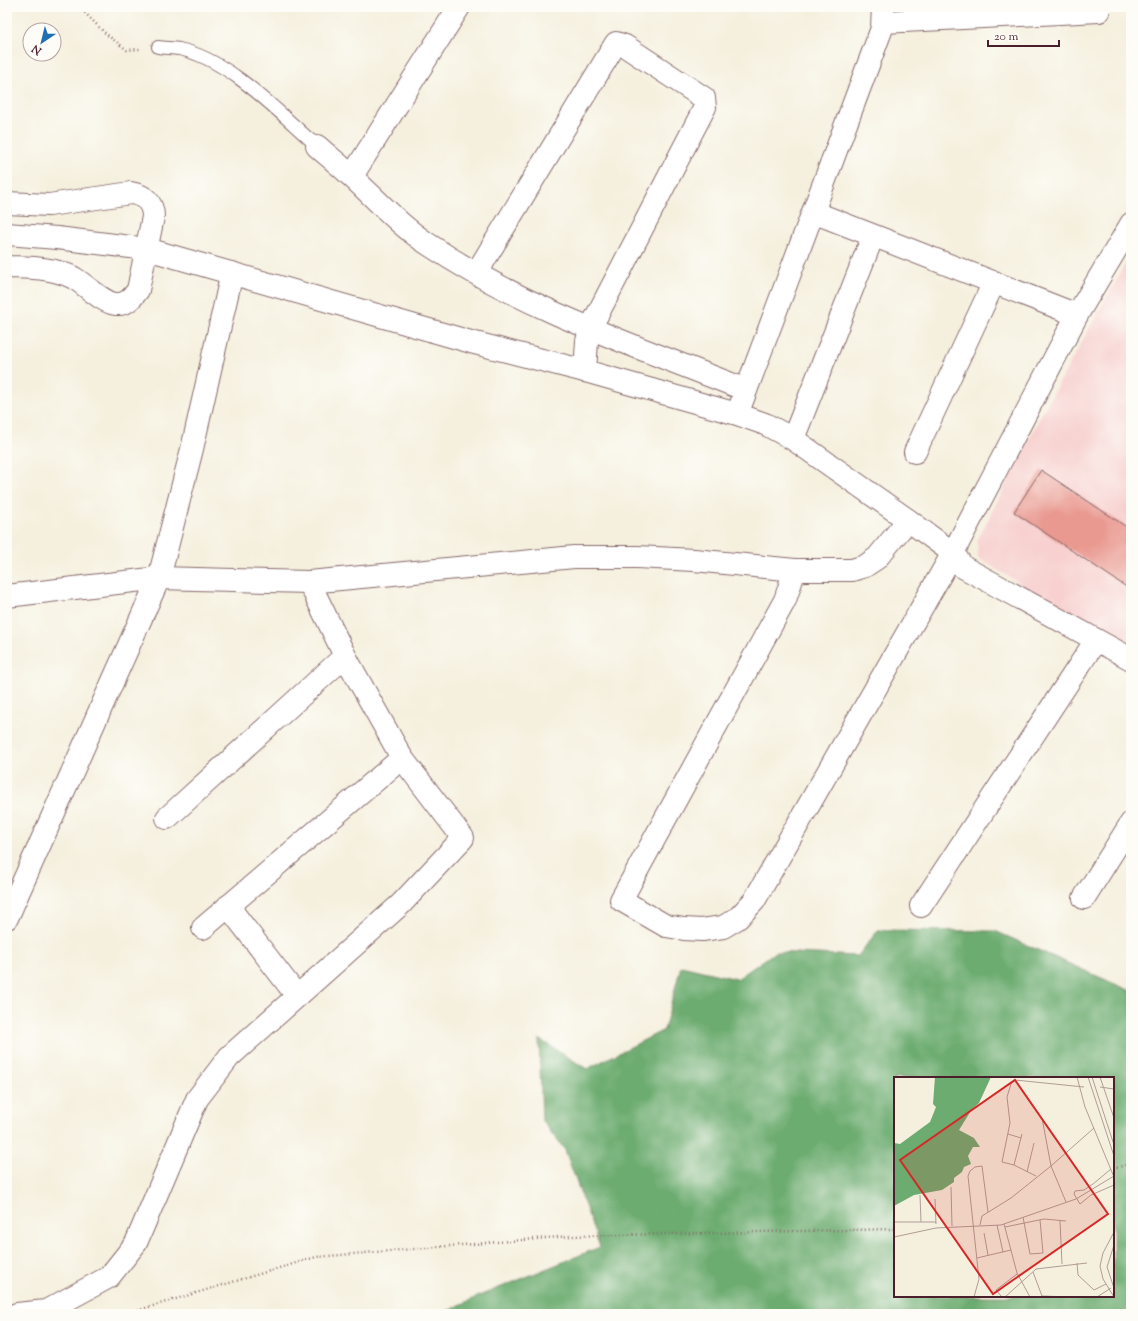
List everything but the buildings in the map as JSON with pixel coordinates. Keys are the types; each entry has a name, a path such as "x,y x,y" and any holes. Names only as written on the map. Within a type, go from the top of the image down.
{"street":[{"path":"352,176 459,7"},
{"path":"737,414 882,28 883,15 1099,11 1099,7"},
{"path":"479,275 483,262 616,43 625,46 704,98 705,107 591,327 587,341 585,372"},
{"path":"317,146 352,176 373,198 426,243 479,275 556,313 746,390"},
{"path":"7,203 49,206 131,193 140,195 148,201 153,209 154,217 138,290 132,299 124,304 115,304 105,300 73,278 53,270 7,267"},
{"path":"813,212 1077,315"},
{"path":"795,570 785,600 621,900 666,926 684,929 723,928 738,918 754,901 953,553 1077,315 1131,224"},
{"path":"7,234 57,238 146,249 471,342 737,414 765,424 793,439 908,520 953,553 963,567 1131,659"},
{"path":"793,439 873,236"},
{"path":"7,918 159,578 192,449 232,273"},
{"path":"915,452 994,282"},
{"path":"7,596 159,578 309,582 574,557 637,557 694,560 795,570 852,570 865,566 877,558 908,520"},
{"path":"17,1314 46,1311 109,1276 136,1243 197,1099 229,1057 401,904 463,838 402,758 345,656 309,582"},
{"path":"921,906 1096,640"},
{"path":"168,818 345,656"},
{"path":"203,928 402,758"},
{"path":"1084,898 1131,823"},
{"path":"228,906 297,996"}],"lane":[{"path":"158,48 179,49 219,65 246,85 317,146"}],"path":[{"path":"79,7 106,34 127,50 158,48"},
{"path":"1114,1169 1131,1163"},
{"path":"126,1314 316,1257 571,1236 894,1229"}],"shaded area":[{"path":"1131,253 1131,649 1099,632 978,558 977,541 1039,419"}],"green space":[{"path":"878,930 995,931 1131,991 1131,1314 441,1314 479,1296 600,1247 565,1150 542,1121 539,1039 587,1069 664,1030 681,966 737,979 775,952 858,956"}]}
